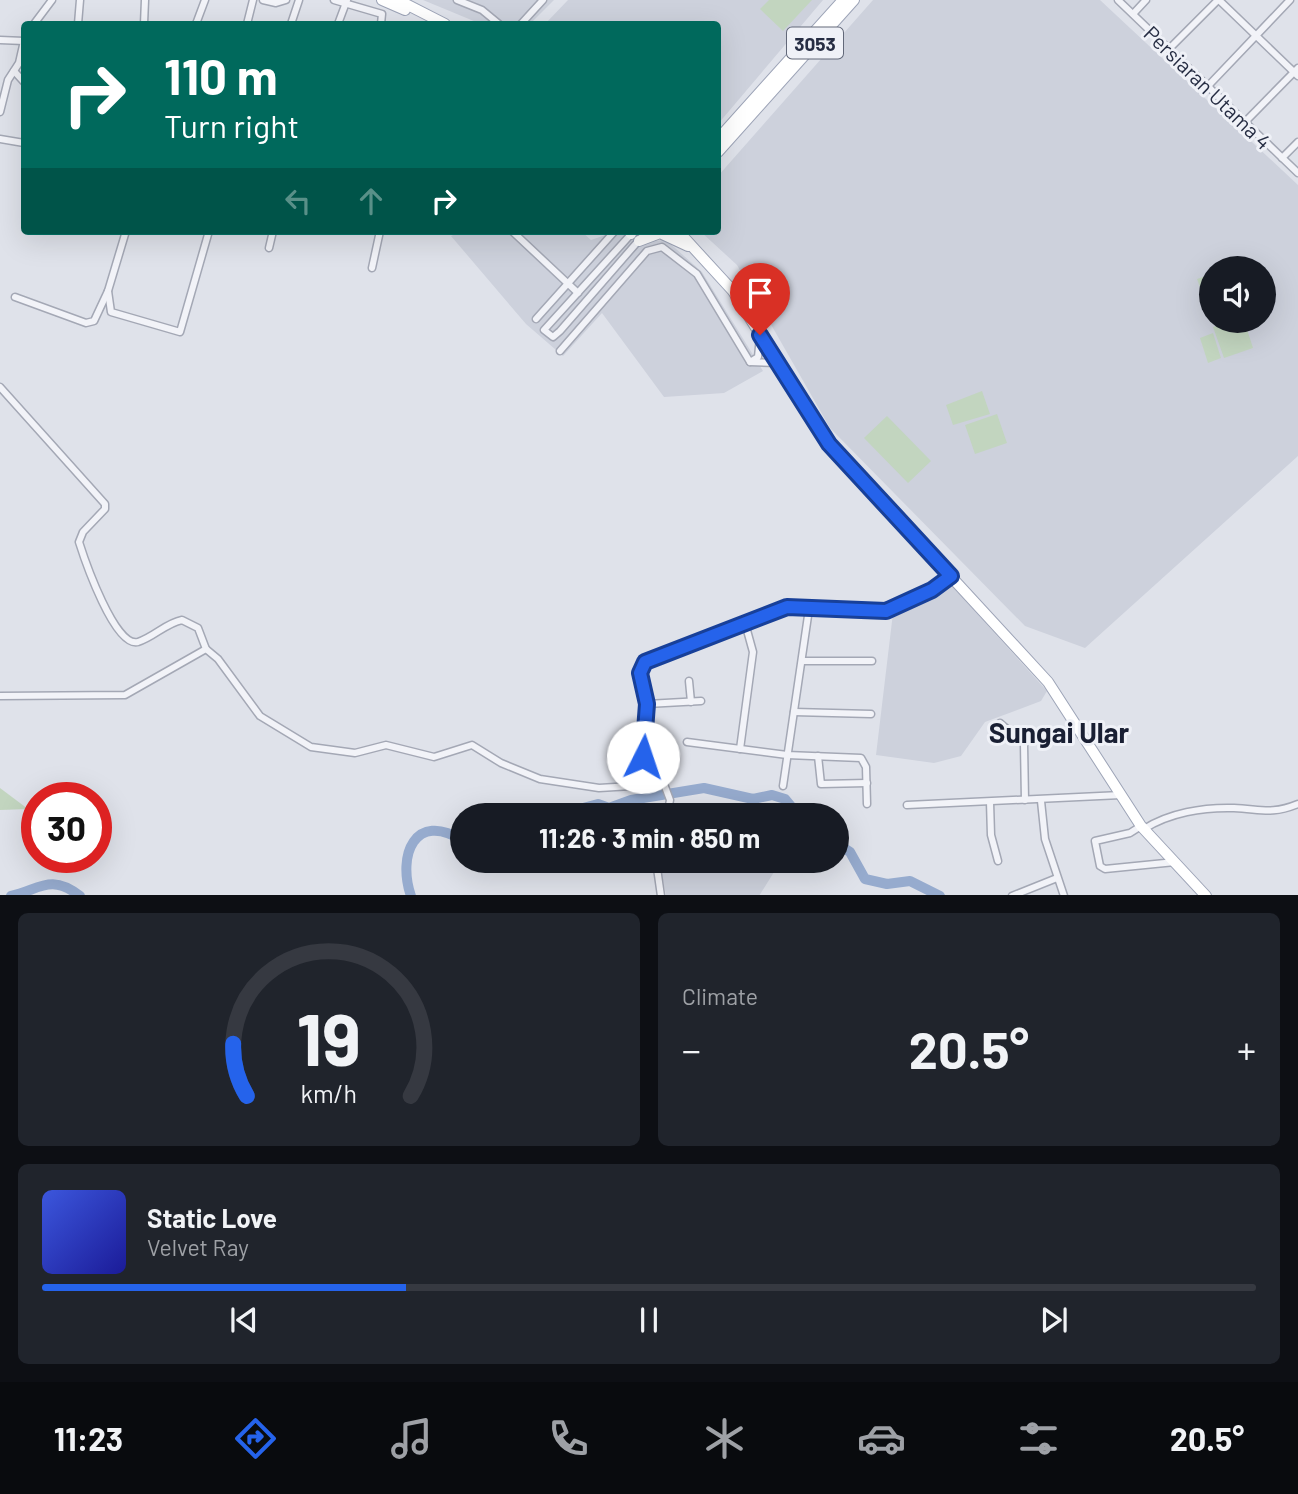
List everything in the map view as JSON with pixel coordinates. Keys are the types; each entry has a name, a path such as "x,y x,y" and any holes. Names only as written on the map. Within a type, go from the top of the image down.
{"main road":[{"path":"382,0 438,21"},
{"name":"3053","path":"721,136 843,0"},
{"name":"3053","path":"721,149 854,0"},
{"path":"721,143 738,124 752,114 767,85"},
{"path":"664,235 698,252"},
{"path":"682,235 733,291 829,444 1048,682 1143,828 1198,890 1206,895"},
{"path":"688,235 698,252"}],"street":[{"path":"36,21 52,0"},
{"path":"78,21 80,0"},
{"path":"144,21 145,0"},
{"path":"197,21 205,0"},
{"path":"248,21 253,0"},
{"path":"263,0 276,3 286,0"},
{"path":"292,21 299,0"},
{"path":"334,0 382,14 401,5"},
{"path":"457,0 482,9 496,21"},
{"path":"524,21 543,0"},
{"name":"Persiaran Utama 4","path":"1118,0 1298,173"},
{"path":"1133,14 1146,0"},
{"path":"1169,49 1219,0 1297,72 1245,122"},
{"path":"1208,86 1290,0"},
{"path":"339,21 346,2"},
{"path":"381,21 382,14"},
{"path":"0,40 21,41"},
{"path":"0,112 8,80 21,50"},
{"path":"14,71 21,79"},
{"path":"0,139 21,142"},
{"path":"1282,158 1298,142"},
{"path":"15,297 86,323 94,321 108,290 125,235"},
{"path":"108,290 111,312 180,332 208,235"},
{"path":"269,248 272,235"},
{"path":"372,268 379,235"},
{"path":"516,235 578,293"},
{"path":"536,319 611,235"},
{"path":"633,235 560,331 553,337 544,330 578,293 633,235"},
{"path":"560,351 646,251 662,247 701,278 750,362"},
{"path":"560,331 568,340"},
{"path":"750,362 758,357 760,335"},
{"path":"750,362 777,363"},
{"path":"0,387 105,503 105,509 83,531 79,542 101,601 122,635 129,641 138,642 182,620 198,628 206,649 218,659 260,716 311,747 355,753 386,745 434,757 472,745 501,763 540,779 599,788 661,783 668,789 669,803"},
{"path":"641,784 647,704 640,673 645,662 787,607 886,611 932,590 951,576"},
{"path":"783,786 810,609"},
{"path":"740,749 753,652 745,623"},
{"path":"0,696 125,695 206,649"},
{"path":"802,661 872,661"},
{"path":"689,681 691,702"},
{"path":"647,704 701,701"},
{"path":"794,712 871,714"},
{"path":"1000,723 1024,744 1025,800"},
{"path":"687,742 787,755 861,758 866,767 867,804"},
{"path":"818,756 821,784 867,783"},
{"path":"907,805 1121,796"},
{"path":"1041,801 1045,839 1064,895"},
{"path":"990,802 991,835 998,861"},
{"path":"1175,862 1105,869 1100,866 1095,841 1130,833 1180,813 1225,808 1266,813 1298,804"},
{"path":"658,873 661,895"},
{"path":"1012,895 1057,878"}],"shaded area":[{"path":"423,0 554,0 533,21 474,21"},
{"path":"568,0 823,0 721,120 721,21 548,21"},
{"path":"873,0 1100,0 1298,185 1298,456 1085,648 1025,626 830,428 737,265 704,235 721,235 721,173"},
{"path":"585,235 591,240 605,235 641,235 648,241 666,240 702,272 763,371 724,393 664,397 602,313 563,356 526,324 451,236"},
{"path":"952,586 1047,691 1041,701 985,722 961,756 934,763 876,755 893,613"},
{"path":"661,873 773,873 760,895 666,895"}],"green space":[{"path":"769,0 812,0 783,31 760,9"},
{"path":"1213,333 1221,358 1208,363 1200,338"},
{"path":"1215,333 1248,333 1253,348 1224,358"},
{"path":"982,391 990,414 953,425 946,405"},
{"path":"997,414 1007,443 975,454 965,425"},
{"path":"887,416 931,461 908,483 864,438"},
{"path":"0,788 21,804 21,809 0,810"}],"waterway":[{"name":"Sungai Ular","path":"623,803 704,788 753,799 772,795 785,799 788,803"},
{"name":"Sungai Ular","path":"411,895 406,866 414,842 422,834 432,831 450,834"},
{"name":"Sungai Ular","path":"849,851 865,879 887,884 910,881 938,895"},
{"path":"14,895 52,884 70,889 79,895"}],"district":[{"name":"Sungai Ular","path":"1059,732"}],"route":[{"path":"643,757 647,704 640,673 645,662 787,607 871,613 886,611 932,590 951,576 829,444 760,335"}]}
